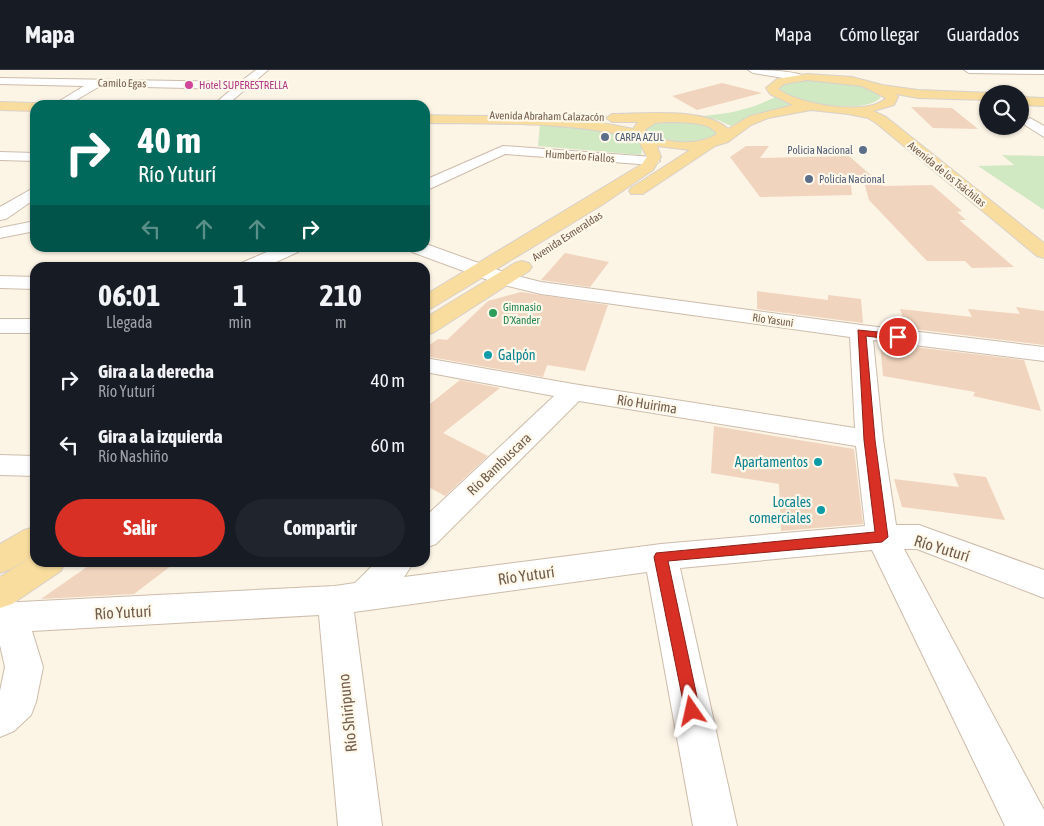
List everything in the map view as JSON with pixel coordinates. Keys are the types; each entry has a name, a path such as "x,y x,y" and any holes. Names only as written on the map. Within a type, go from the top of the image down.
{"main road":[{"path":"837,70 840,75 852,81"},
{"path":"979,96 918,94 852,81 808,75 775,84 772,88 781,97 814,107 843,110 873,108 890,102 979,101"},
{"name":"Avenida de los Tsáchilas","path":"880,88 892,97 890,113 905,129 1044,237"},
{"path":"761,100 774,92"},
{"path":"1029,96 1044,97"},
{"path":"1029,101 1044,102"},
{"path":"0,106 30,107"},
{"name":"Avenida Esmeraldas","path":"430,325 714,142 731,135 738,127 765,114 814,107"},
{"name":"Avenida de los Tsáchilas","path":"843,110 872,115 881,120 1044,252"},
{"path":"0,114 30,114"},
{"name":"Avenida Abraham Calazacón","path":"430,114 668,118"},
{"path":"653,161 652,152 638,130 640,126 646,122 668,118 722,114"},
{"path":"685,118 719,127 724,132 724,136 714,142"},
{"name":"Avenida Abraham Calazacón","path":"430,119 578,123 609,127 642,135 664,143 679,145 714,142"},
{"name":"Avenida Esmeraldas","path":"430,301 596,201 648,167 653,161"},
{"path":"0,560 30,541"},
{"path":"4,610 44,567"}],"street":[{"path":"68,100 121,70"},
{"path":"225,100 263,70"},
{"path":"753,70 808,75"},
{"path":"969,70 1044,71"},
{"path":"170,84 185,75"},
{"name":"Camilo Egas","path":"0,81 243,86"},
{"path":"1044,122 1030,122 1044,133"},
{"name":"Humberto Fiallos","path":"468,166 508,150 653,161"},
{"path":"0,156 30,157"},
{"path":"434,166 468,166"},
{"path":"430,184 468,166"},
{"path":"1,213 30,195"},
{"path":"1,213 30,214"},
{"path":"0,233 30,227"},
{"path":"260,262 282,252"},
{"name":"Río Yasuní","path":"430,252 503,279 541,288 861,332 1044,354"},
{"path":"0,282 30,283"},
{"path":"0,326 30,326"},
{"path":"861,332 869,440 882,537 1028,826"},
{"name":"Río Huirima","path":"430,366 573,392 869,440"},
{"name":"Río Bambuscara","path":"430,531 573,392"},
{"path":"0,465 30,466"},
{"name":"Río Yuturí","path":"4,610 349,598 661,557 882,537 919,537 1044,584"},
{"path":"661,557 715,826"},
{"path":"349,598 391,567"},
{"name":"Río Shiripuno","path":"349,598 360,826"},
{"path":"0,718 17,702 24,667 4,610"}],"green space":[{"path":"814,79 860,85 876,92 881,97 862,106 830,106 799,100 780,89 786,83"},
{"path":"775,97 785,102 802,106 754,114 731,126 702,116 740,110 758,105"},
{"path":"682,120 709,126 716,131 716,136 698,141 670,142 662,140 646,131 647,127 654,123"},
{"path":"540,124 585,125 633,136 640,144 642,149 641,155 538,146"},
{"path":"1002,155 1044,156 1044,210 978,166 1014,165"}],"building":[{"path":"722,83 762,93 697,110 672,96"},
{"path":"911,107 952,108 978,129 933,128"},
{"path":"746,146 769,146 760,158 849,156 883,186 932,185 962,211 957,212 966,220 959,220 1014,267 972,268 965,261 927,261 869,200 862,175 850,177 852,195 760,197 730,157"},
{"path":"565,253 609,262 590,287 541,280"},
{"path":"757,291 828,300 828,295 861,299 863,323 757,309"},
{"path":"521,292 608,305 585,371 547,365 543,377 430,357 430,345 438,339 447,340 488,301"},
{"path":"1016,307 1044,311 1044,345 906,328 900,309 972,317 968,309 1020,314"},
{"path":"880,343 1024,360 1041,411 973,396 975,392 883,376"},
{"path":"460,380 500,388 443,433 488,456 445,496 430,488 430,404"},
{"path":"714,426 854,449 863,524 781,531 779,484 711,473"},
{"path":"953,473 986,477 1005,520 902,507 894,479 959,487"},
{"path":"87,567 169,567 134,594 41,599"}],"place":[{"name":"Hotel SUPERESTRELLA","path":"189,85"},
{"name":"CARPA AZUL","path":"605,137"},
{"name":"Policia Nacional","path":"863,150"},
{"name":"Policía Nacional","path":"809,179"},
{"name":"Gimnasio D'Xander","path":"493,313"},
{"name":"Galpón","path":"488,355"},
{"name":"Apartamentos","path":"818,462"},
{"name":"Locales comerciales","path":"821,510"}],"route":[{"path":"692,711 661,557 882,537 869,440 861,332 898,337"}]}
